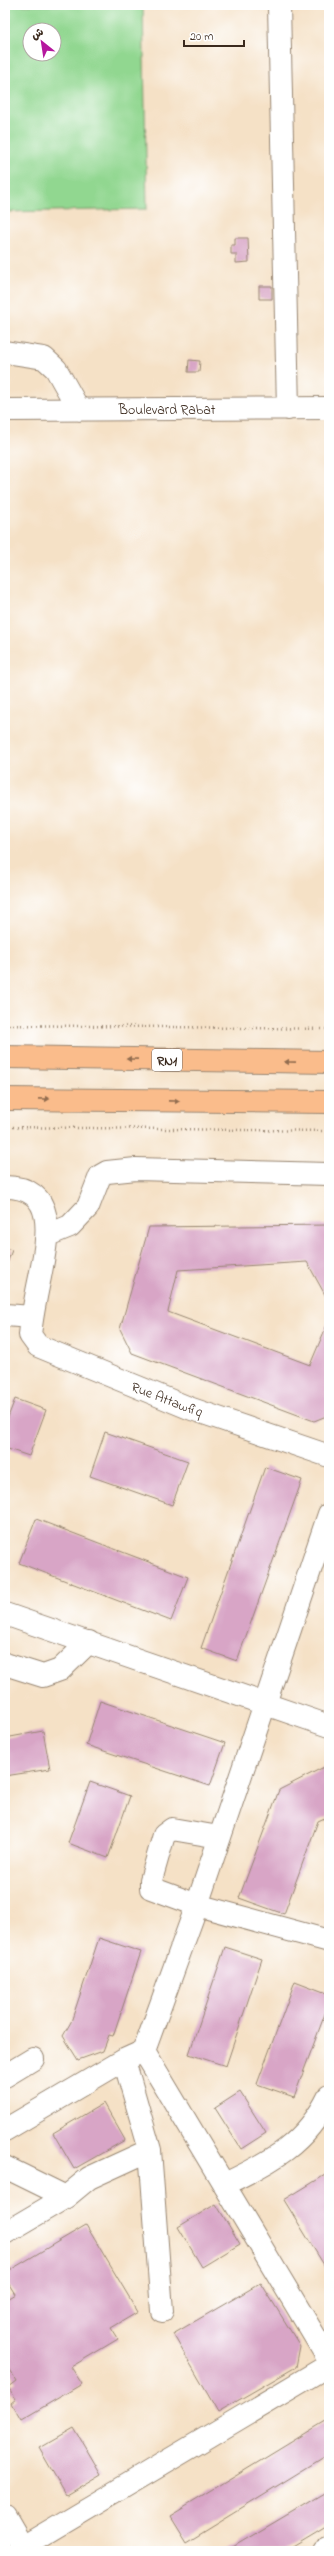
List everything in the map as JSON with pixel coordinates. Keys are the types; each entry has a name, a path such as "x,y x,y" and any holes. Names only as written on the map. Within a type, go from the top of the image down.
{"highway":[{"name":"RN1","path":"5,1057 329,1062"},
{"path":"5,1099 329,1102"}],"street":[{"path":"279,5 288,409"},
{"path":"5,352 44,358 56,369 79,410"},
{"name":"Boulevard Rabat","path":"5,410 329,408"},
{"path":"48,1235 70,1226 88,1207 96,1181 106,1172 136,1169 329,1174"},
{"path":"5,1187 20,1187 35,1197 45,1212 48,1235 32,1317 5,1315"},
{"name":"Rue Attawfiq","path":"32,1317 30,1335 33,1342 54,1354 189,1408 329,1456"},
{"path":"5,2130 124,2060 144,2051 197,1905 264,1702 329,1514"},
{"path":"5,1614 264,1702 329,1726"},
{"path":"5,1664 43,1676 60,1670 89,1642"},
{"path":"219,1837 172,1829 164,1835 151,1880 151,1888 197,1905 329,1941"},
{"path":"144,2051 329,2360"},
{"path":"5,2076 33,2059"},
{"path":"124,2060 150,2150 162,2311"},
{"path":"225,2184 258,2168 295,2144 312,2127 329,2096"},
{"path":"5,2233 66,2197 89,2178 150,2150"},
{"path":"5,2167 66,2197"},
{"path":"5,2517 20,2549 329,2365"},
{"path":"325,2551 329,2549"}],"path":[{"path":"5,1025 329,1029"},
{"path":"5,1127 329,1131"}],"green space":[{"path":"5,5 143,5 147,209 5,212"}],"building":[{"path":"235,238 248,238 249,262 236,263 236,254 231,254 231,245 235,245"},
{"path":"259,286 272,286 272,299 259,299"},
{"path":"189,360 200,361 199,372 188,372"},
{"path":"329,1225 329,1302 307,1262 178,1270 168,1312 310,1365 329,1320 329,1415 314,1421 132,1353 120,1329 149,1227"},
{"path":"5,1248 12,1250 5,1269"},
{"path":"15,1399 46,1410 29,1456 5,1448 5,1425"},
{"path":"105,1432 188,1461 172,1505 90,1476"},
{"path":"265,1467 302,1480 237,1661 201,1648"},
{"path":"36,1519 188,1577 171,1621 19,1563"},
{"path":"100,1701 225,1743 210,1786 86,1745"},
{"path":"43,1731 50,1769 5,1776 5,1738"},
{"path":"324,1767 329,1769 329,1816 318,1821 284,1914 239,1898 279,1790"},
{"path":"90,1782 130,1796 108,1858 68,1843"},
{"path":"99,1938 141,1952 113,2036 109,2035 103,2051 78,2060 63,2036 71,2022"},
{"path":"225,1947 262,1959 226,2066 189,2054"},
{"path":"295,1981 329,1994 329,2003 294,2097 257,2084"},
{"path":"240,2092 266,2133 241,2149 215,2108"},
{"path":"104,2103 125,2140 74,2169 53,2133"},
{"path":"325,2175 329,2183 329,2273 284,2200"},
{"path":"216,2204 240,2244 202,2267 178,2227"},
{"path":"86,2225 138,2312 111,2328 118,2339 71,2367 82,2384 21,2420 11,2403 16,2399 8,2387 16,2381 5,2363 5,2300 15,2294 5,2278 5,2273"},
{"path":"261,2283 300,2346 296,2367 218,2412 173,2334"},
{"path":"329,2419 329,2454 186,2542 170,2516"},
{"path":"74,2428 101,2474 66,2495 39,2448"},
{"path":"329,2490 329,2525 286,2551 226,2551"}]}
